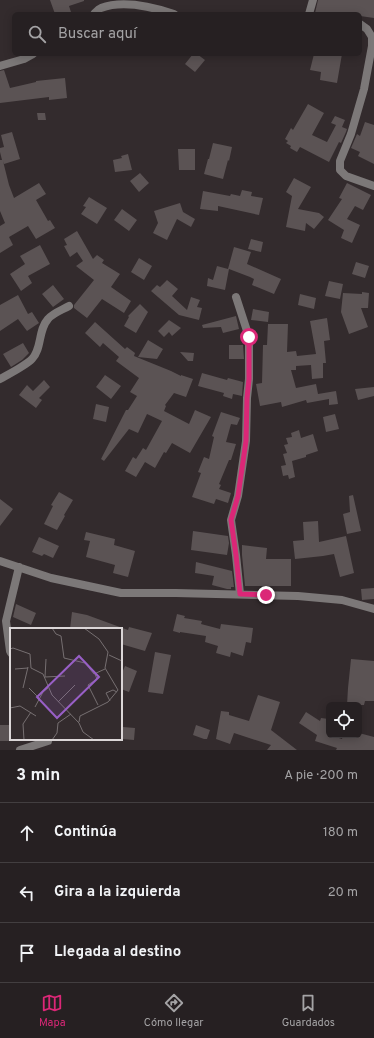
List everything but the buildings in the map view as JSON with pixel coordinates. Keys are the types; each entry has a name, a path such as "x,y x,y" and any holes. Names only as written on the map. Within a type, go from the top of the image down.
{"street":[{"path":"310,12 313,0"},
{"path":"96,12 101,8 114,4 134,4 158,8 169,12"},
{"path":"362,25 367,29 372,37 372,46 364,89 351,134 340,161 340,170 346,176 374,186"},
{"path":"0,66 28,56"},
{"path":"236,297 249,337 249,379 246,441 238,496 231,520 240,594"},
{"path":"0,379 31,360 36,354 42,330 48,319 69,306"},
{"path":"0,561 51,578 121,593 176,592 298,596 342,600 374,609"},
{"path":"10,651 6,621 19,568"},
{"path":"20,750 48,740 47,750"}],"route":[{"path":"249,337 249,379 246,441 238,496 231,520 240,594 266,595"}]}
